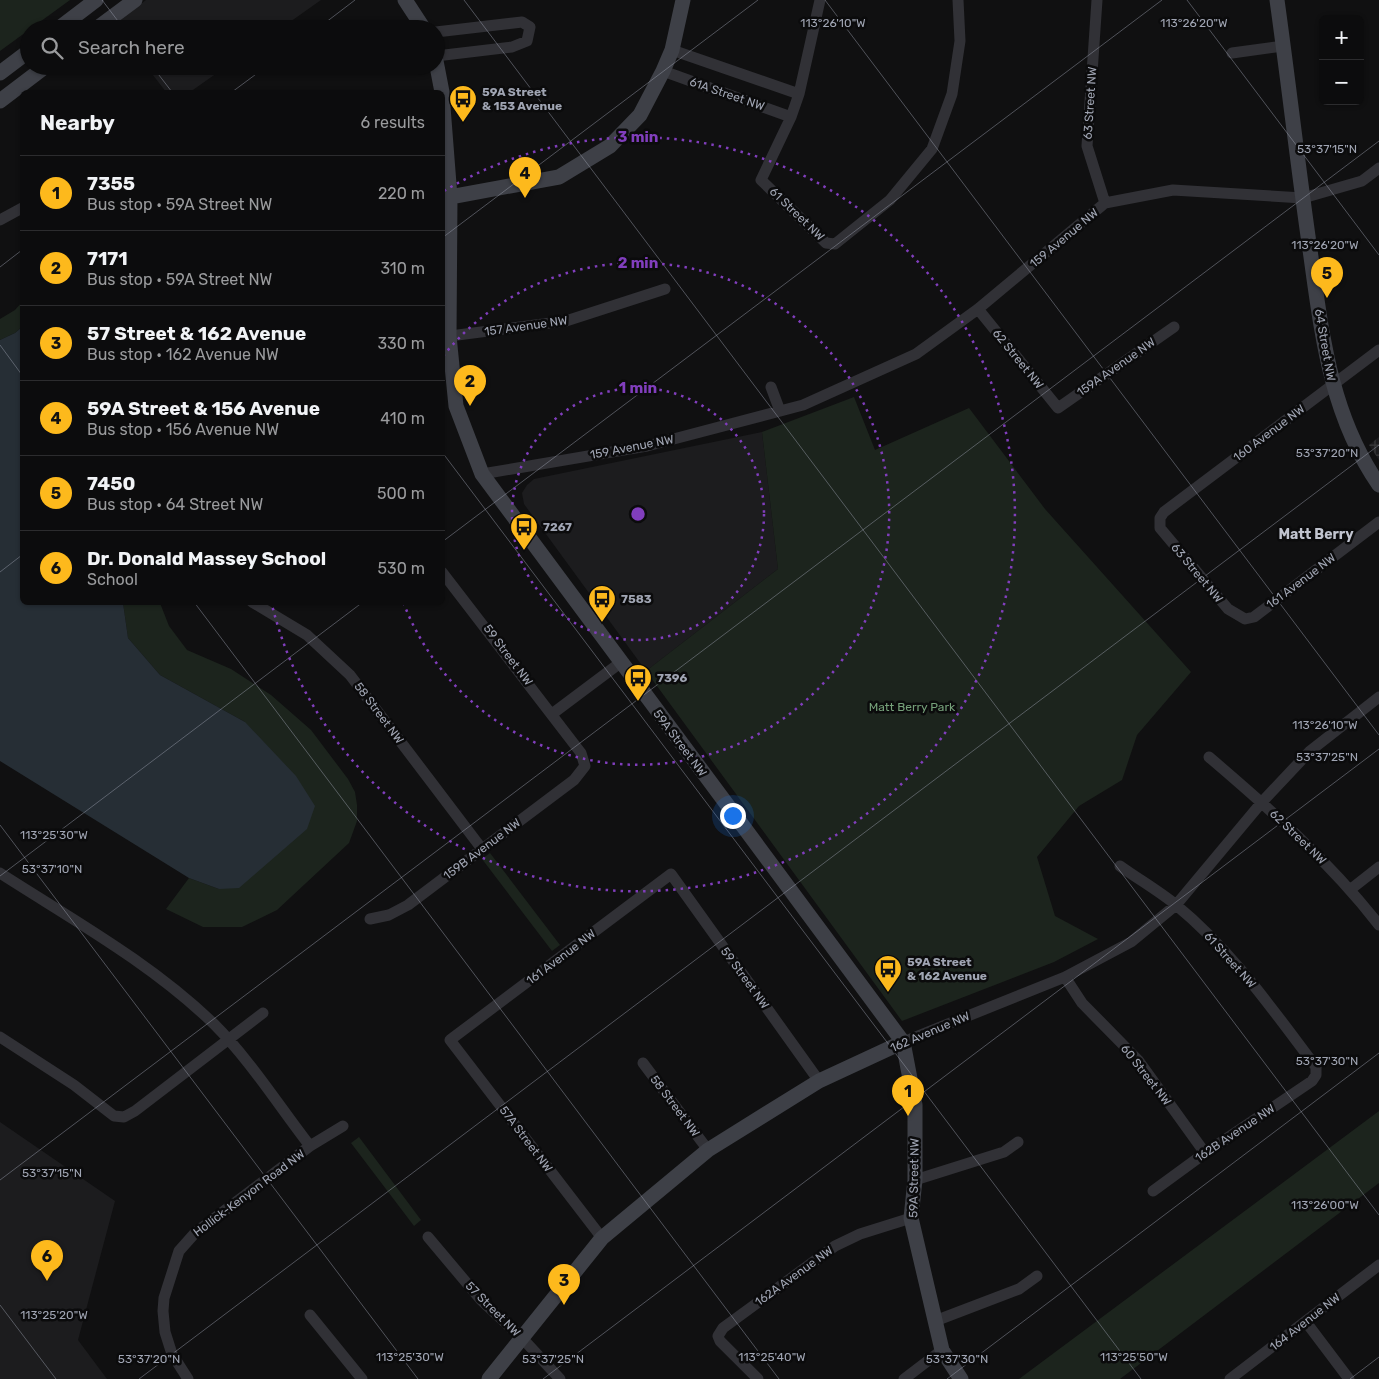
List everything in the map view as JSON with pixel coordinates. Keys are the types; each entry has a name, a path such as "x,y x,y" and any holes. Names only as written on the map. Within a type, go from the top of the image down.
{"street":[{"path":"70,20 96,0"},
{"path":"108,20 135,0"},
{"path":"405,0 418,20"},
{"path":"450,197 559,177 610,146 640,115 663,71 672,50 683,0"},
{"path":"791,117 799,94 820,0"},
{"name":"61 Street NW","path":"791,117 761,180 826,243 834,244 890,200 932,149 952,94 960,41 958,0"},
{"name":"63 Street NW","path":"1097,0 1087,146 1105,203"},
{"name":"64 Street NW","path":"1277,0 1325,356 1332,385 1353,442 1379,484"},
{"path":"445,31 522,22 530,27 527,41 512,48 445,55"},
{"path":"1232,53 1283,46"},
{"name":"61A Street NW","path":"672,50 799,94"},
{"path":"0,73 20,58"},
{"name":"61A Street NW","path":"663,71 791,117"},
{"path":"0,101 34,75"},
{"name":"59A Street NW","path":"439,75 441,90"},
{"name":"59A Street NW","path":"445,132 450,197 446,337 456,406 482,474 620,663 903,1042 915,1105 915,1180 911,1218 942,1350 961,1379"},
{"name":"159 Avenue NW","path":"482,474 647,446 803,404 916,354 978,309 1105,203 1173,190 1303,198 1362,181 1379,168"},
{"path":"0,220 20,209"},
{"name":"157 Avenue NW","path":"446,337 566,321 665,290"},
{"name":"62 Street NW","path":"978,309 1058,408"},
{"name":"159A Avenue NW","path":"1058,408 1174,327"},
{"name":"160 Avenue NW","path":"1160,518 1164,512 1379,350"},
{"path":"771,387 780,411"},
{"name":"63 Street NW","path":"1160,518 1160,528 1165,535 1228,609 1245,619"},
{"name":"161 Avenue NW","path":"1245,619 1254,617 1379,522"},
{"name":"59 Street NW","path":"445,576 581,753 585,766"},
{"name":"58 Street NW","path":"257,605 307,635 350,674 482,849"},
{"path":"552,714 620,663"},
{"name":"162 Avenue NW","path":"489,1379 523,1339 602,1238 708,1150 819,1081 903,1042 1065,977 1130,942 1176,904 1262,802 1310,751 1379,697"},
{"name":"62 Street NW","path":"1209,757 1262,802 1351,889 1379,924"},
{"name":"159B Avenue NW","path":"370,919 389,915 408,905 574,780 585,766"},
{"name":"61 Street NW","path":"1120,866 1176,904 1223,949 1268,1003 1316,1067 1316,1075"},
{"path":"1351,889 1379,867"},
{"name":"Hollick-Kenyon Road NW","path":"0,873 155,974 202,1013 228,1040 310,1146"},
{"name":"161 Avenue NW","path":"450,1040 671,874"},
{"name":"59 Street NW","path":"671,874 819,1081"},
{"name":"60 Street NW","path":"1065,977 1082,1002 1138,1060 1205,1153"},
{"path":"0,1037 74,1085 109,1112 121,1117 135,1111 263,1013"},
{"name":"57A Street NW","path":"450,1040 602,1238"},
{"name":"58 Street NW","path":"643,1063 708,1150"},
{"name":"162B Avenue NW","path":"1152,1192 1205,1153 1312,1081 1316,1075"},
{"name":"Hollick-Kenyon Road NW","path":"188,1379 172,1354 165,1332 163,1311 164,1298 179,1251 195,1233 310,1146 343,1126"},
{"path":"915,1180 1004,1152 1018,1142"},
{"name":"162A Avenue NW","path":"758,1379 720,1341 718,1336 723,1328 835,1246 860,1234 911,1218"},
{"name":"57 Street NW","path":"428,1237 481,1300 523,1339 560,1379"},
{"name":"164 Avenue NW","path":"1230,1379 1379,1265"},
{"path":"935,1320 1020,1289 1037,1276"},
{"path":"310,1314 362,1379"},
{"path":"1306,1322 1349,1379"},
{"path":"904,1379 942,1350"}],"shaded area":[{"path":"146,0 321,0 293,20 119,20"},
{"path":"153,75 214,75 193,90 164,90"},
{"path":"20,329 20,605 123,605 128,638 160,675 245,722 296,776 315,806 307,829 239,888 219,889 189,878 0,761 0,340"},
{"path":"762,432 778,569 646,671 524,504 522,493 534,479"},
{"path":"1379,437 1379,460 1369,445"},
{"path":"0,1122 115,1201 78,1340 107,1379 0,1379"}],"green space":[{"path":"0,0 70,0 43,20 20,20 20,36 0,51"},
{"path":"20,304 20,329 0,340 0,319 15,310"},
{"name":"Matt Berry Park","path":"854,397 875,450 969,408 1045,509 1191,672 1137,735 1122,780 1079,806 1037,857 1055,916 1098,939 1054,962 902,1021 646,671 778,569 762,432"},
{"path":"123,605 161,605 169,626 187,650 231,669 271,695 311,730 348,779 355,792 357,821 349,843 277,910 242,927 203,927 166,909 189,878 219,889 245,722 160,675 128,638"},
{"path":"490,853 560,945 552,951 482,859"},
{"path":"1379,1111 1379,1183 1120,1379 1019,1379"},
{"path":"359,1137 421,1220 414,1226 351,1143"}],"place":[{"name":"59A Street & 153 Avenue","path":"463,123"},
{"name":"59A Street & 156 Avenue","path":"525,198"},
{"name":"7450","path":"1327,298"},
{"name":"7171","path":"470,406"},
{"name":"7267","path":"524,551"},
{"name":"7583","path":"602,623"},
{"name":"7396","path":"638,702"},
{"name":"59A Street & 162 Avenue","path":"888,993"},
{"name":"7355","path":"908,1116"},
{"name":"Dr. Donald Massey School","path":"47,1281"},
{"name":"57 Street & 162 Avenue","path":"564,1305"}],"district":[{"name":"Matt Berry","path":"1316,534"}]}
